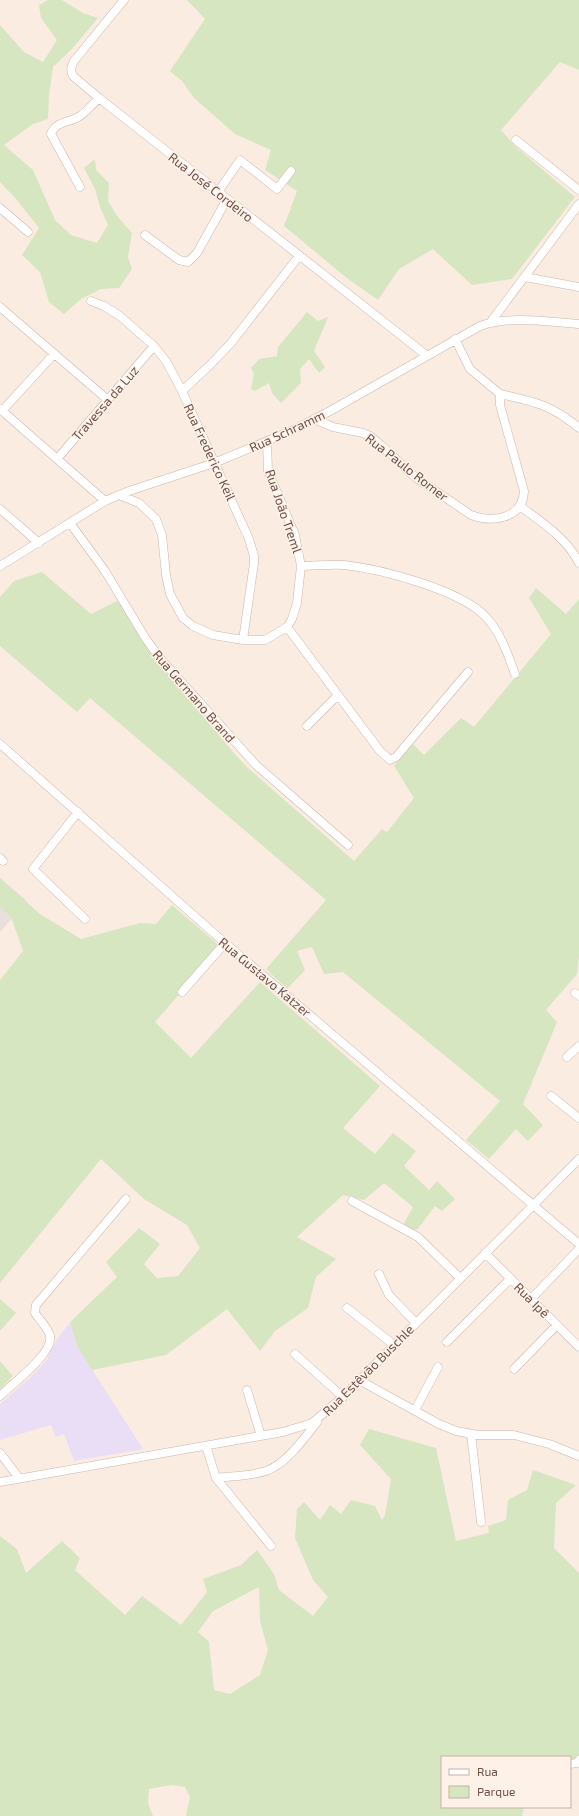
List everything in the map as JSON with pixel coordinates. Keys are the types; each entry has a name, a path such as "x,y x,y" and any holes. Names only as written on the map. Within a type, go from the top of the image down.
{"street":[{"name":"Rua José Cordeiro","path":"124,0 71,66 73,76 98,98 227,200 426,355"},
{"path":"80,187 51,134 52,130 57,126 81,116 98,98"},
{"path":"516,140 579,190"},
{"path":"218,192 240,160 277,189 291,171"},
{"path":"145,235 179,260 188,262 197,253 227,200"},
{"path":"490,323 579,204"},
{"path":"0,208 28,232"},
{"path":"182,391 228,347 299,256"},
{"path":"525,277 579,287"},
{"name":"Rua Frederico Keil","path":"91,301 104,306 120,316 154,346 166,361 182,391 249,539 254,556 242,640"},
{"path":"0,307 108,400"},
{"name":"Rua Schramm","path":"0,566 105,501 214,463 267,442 314,419 472,330 490,323 520,321 579,324"},
{"path":"455,339 470,369 500,394 546,405 579,428"},
{"name":"Travessa da Luz","path":"57,459 154,346"},
{"path":"54,354 1,410 105,501"},
{"path":"500,394 502,412 523,486 524,496 520,506 562,540 569,547 579,563"},
{"name":"Rua Paulo Romer","path":"314,419 333,427 363,433 370,436 415,477 450,502 475,516 487,520 500,518 512,513 520,506"},
{"name":"Rua João Treml","path":"267,442 268,471 295,535 301,566 297,603 292,619 287,627"},
{"path":"119,495 139,504 156,519 162,535 166,575 170,594 183,618 193,626 205,632 242,640 265,640 287,627 337,696 387,758 393,759 468,672"},
{"path":"0,509 38,543"},
{"name":"Rua Germano Brand","path":"70,523 105,571 146,639 164,663 256,765 348,845"},
{"path":"301,566 344,565 367,569 422,584 460,600 479,611 493,625 505,647 515,674"},
{"path":"307,726 337,696"},
{"name":"Rua Gustavo Katzer","path":"0,744 225,943 534,1204 579,1244"},
{"path":"78,812 33,869 85,919"},
{"path":"182,992 225,943"},
{"path":"567,1057 579,1046"},
{"path":"551,1096 579,1118"},
{"name":"Rua Estêvão Buschle","path":"0,1482 262,1436 301,1427 321,1417 343,1397 579,1159"},
{"path":"0,1396 44,1355 51,1342 49,1332 35,1313 36,1305 126,1199"},
{"path":"352,1200 418,1237 460,1278"},
{"path":"530,1299 579,1249"},
{"name":"Rua Ipê","path":"485,1253 579,1347"},
{"path":"379,1274 389,1295 416,1323"},
{"path":"447,1342 510,1279"},
{"path":"347,1308 394,1345"},
{"path":"514,1370 557,1325"},
{"path":"295,1354 343,1397"},
{"path":"415,1410 438,1367"},
{"path":"359,1380 444,1427 471,1434 514,1434 549,1444 579,1456"},
{"path":"247,1390 262,1436"},
{"path":"216,1478 258,1473 271,1468 294,1449 321,1417"},
{"path":"471,1434 481,1522"},
{"path":"206,1446 216,1478 271,1546"},
{"path":"0,1453 19,1478"}],"shaded area":[{"path":"0,878 27,901 0,932"},
{"path":"70,1322 77,1346 143,1449 74,1461 64,1434 56,1437 51,1425 0,1440 0,1404 30,1378 46,1361 56,1341"}],"green space":[{"path":"48,0 62,0 83,13 98,18 71,50 53,67 49,95 48,119 33,124 4,145 33,170 55,220 71,235 97,243 108,225 100,207 95,189 84,168 95,159 96,170 109,183 108,201 117,216 132,233 128,257 132,269 119,288 101,289 81,299 64,314 49,302 40,272 22,255 39,228 16,199 0,182 0,25 24,52 43,62 57,40 41,18 39,5"},
{"path":"187,0 579,0 579,70 560,62 501,130 515,146 575,197 512,279 472,285 433,249 399,269 378,300 348,279 284,226 297,191 265,170 271,150 235,134 194,98 182,81 170,71 205,19"},
{"path":"307,312 318,321 328,317 314,351 325,367 319,373 309,359 300,369 301,383 281,403 272,393 269,383 255,391 251,389 254,374 251,368 259,359 277,356 278,347"},
{"path":"42,572 91,614 119,600 147,649 233,752 248,768 354,861 382,829 387,832 414,798 394,766 413,744 424,755 461,718 474,727 551,634 529,598 536,588 566,614 579,599 579,955 577,974 546,1010 557,1022 523,1104 543,1125 528,1141 516,1129 489,1159 466,1140 500,1101 343,972 324,974 312,947 297,951 305,970 287,989 266,969 326,900 90,698 77,712 0,646 0,597 14,581"},
{"path":"0,878 40,914 81,939 140,923 156,924 172,905 221,947 155,1022 191,1058 260,982 380,1086 343,1128 375,1154 393,1133 416,1151 404,1166 429,1190 437,1181 455,1199 442,1211 435,1206 417,1230 406,1228 404,1223 413,1207 384,1183 364,1200 343,1195 297,1237 336,1259 316,1277 308,1308 275,1331 260,1351 227,1309 166,1355 92,1370 77,1346 70,1322 117,1277 106,1262 139,1228 160,1244 144,1264 157,1278 178,1276 200,1248 187,1225 144,1199 101,1159 0,1283 0,980 23,951 11,917 0,907"},
{"path":"0,1299 16,1313 0,1331"},
{"path":"0,1361 13,1376 0,1389"},
{"path":"369,1429 436,1448 456,1541 489,1533 488,1526 506,1520 508,1500 527,1490 533,1470 576,1485 556,1503 554,1548 579,1573 579,1760 571,1764 571,1756 441,1756 441,1808 524,1808 522,1816 186,1816 190,1797 185,1787 171,1785 149,1789 148,1803 153,1816 0,1816 0,1536 17,1549 26,1573 62,1541 80,1558 75,1570 125,1615 142,1596 181,1625 207,1592 203,1579 241,1565 257,1550 274,1574 279,1590 313,1616 328,1597 313,1580 295,1538 297,1509 304,1502 320,1520 330,1505 341,1514 351,1500 375,1506 382,1520 385,1515 391,1479 360,1445","holes":["259,1587 260,1621 268,1650 260,1675 230,1694 214,1690 209,1642 198,1632 213,1611"]}]}
